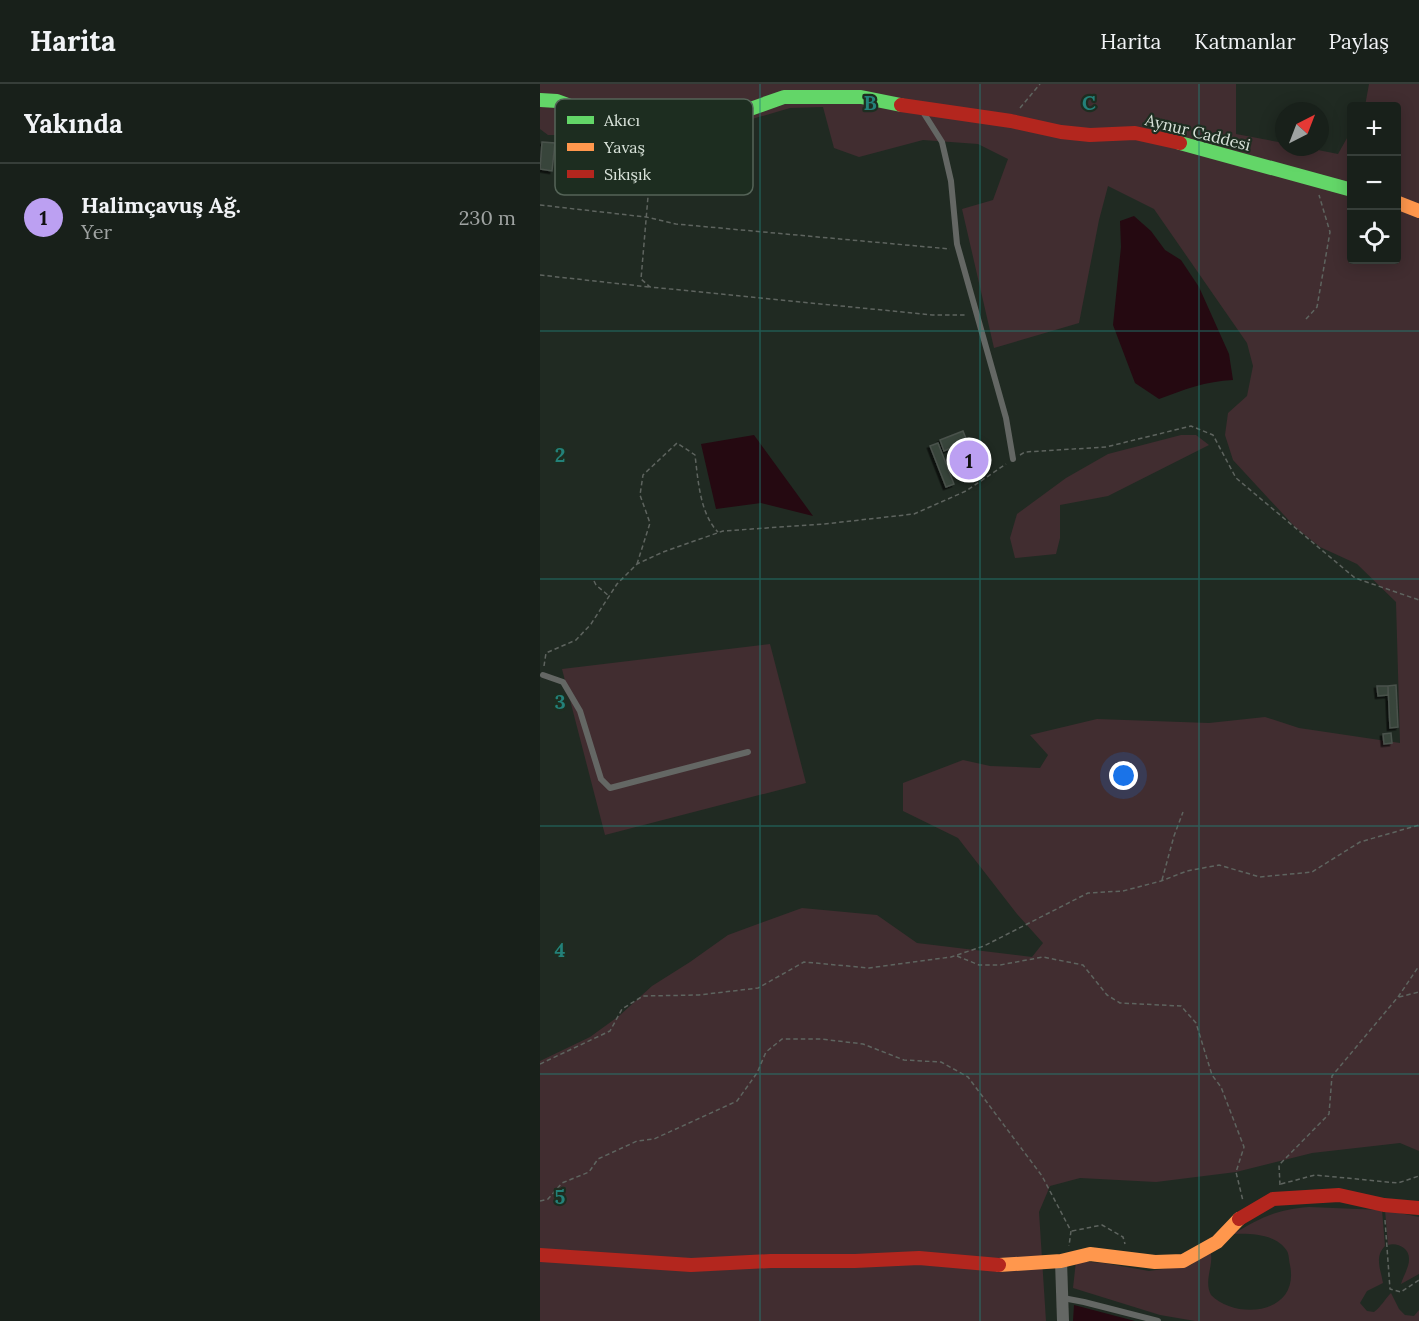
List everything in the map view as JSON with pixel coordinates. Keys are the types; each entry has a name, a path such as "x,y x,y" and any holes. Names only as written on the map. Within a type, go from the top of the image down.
{"street":[{"name":"Aynur Caddesi","path":"753,108 784,97 861,97 921,109 1011,121 1061,132 1090,135 1135,133 1347,189"},
{"name":"Aynur Caddesi","path":"540,100 555,101"},
{"path":"1401,204 1419,211"},
{"path":"540,1255 691,1265 920,1258 993,1265 1064,1260 1090,1254 1155,1262 1183,1261 1217,1242 1246,1214 1273,1199 1339,1195 1419,1208"},
{"path":"1063,1321 1064,1260"}],"lane":[{"path":"921,109 942,142 951,181 958,250 1006,418 1013,459"},
{"path":"543,675 563,682 580,711 601,779 610,788 747,752"},
{"path":"1063,1299 1084,1302 1158,1321"}],"path":[{"path":"1011,121 1040,84"},
{"path":"1306,320 1317,307 1330,232 1315,180"},
{"path":"648,195 641,279 650,287"},
{"path":"540,205 646,216 676,224 958,250"},
{"path":"540,275 932,315 977,315"},
{"path":"543,675 546,653 576,640 591,624 617,584 638,564 663,552 718,533 914,514 966,491 1025,452 1106,447 1191,426 1213,435 1236,478 1355,578 1419,600"},
{"path":"638,564 650,523 640,495 643,475 677,443 695,455 699,488 710,525 718,533"},
{"path":"594,581 609,596"},
{"path":"1161,881 1183,812"},
{"path":"540,1064 609,1031 622,1009 643,996 699,995 758,988 804,962 869,968 956,955 984,946 1088,893 1123,891 1187,871 1219,865 1260,877 1312,872 1360,842 1419,825"},
{"path":"956,955 979,965 1000,965 1043,957 1083,965 1107,995 1120,1003 1181,1006 1196,1023 1212,1076 1221,1087 1244,1147 1236,1172 1246,1214"},
{"path":"1273,1199 1280,1185 1279,1165 1329,1114 1332,1076 1398,997 1419,966"},
{"path":"1398,997 1419,992"},
{"path":"540,1201 548,1199 562,1183 589,1172 598,1159 637,1141 654,1139 737,1101 757,1073 766,1052 782,1039 821,1039 863,1044 904,1060 941,1062 968,1077 1042,1176 1071,1231 1064,1260"},
{"path":"1280,1185 1315,1175 1398,1183 1419,1176"},
{"path":"1384,1204 1390,1289 1401,1292 1419,1280"},
{"path":"1071,1231 1102,1226 1123,1237 1131,1259"}],"shaded area":[{"path":"540,84 1236,84 1236,134 1275,141 1275,156 1329,156 1329,152 1338,154 1347,138 1347,264 1401,264 1401,102 1366,102 1369,84 1419,84 1419,1151 1400,1143 1312,1153 1236,1172 1156,1182 1080,1178 1050,1186 1039,1212 1046,1321 540,1321 540,1061 590,1037 619,1016 652,986 728,935 802,908 877,915 917,943 1032,957 1043,943 1017,914 958,838 903,811 903,783 963,760 990,766 1040,768 1048,755 1030,735 1097,719 1209,723 1265,717 1299,728 1400,743 1396,602 1357,564 1320,547 1295,527 1233,460 1225,435 1228,413 1247,396 1253,366 1247,343 1154,209 1108,186 1079,323 994,348 962,209 993,200 1008,159 978,144 923,140 859,157 834,148 823,107 790,108 753,119 753,99 555,99 555,135 548,135 540,129"},
{"path":"1134,216 1151,231 1165,250 1181,260 1199,287 1229,354 1233,380 1204,384 1159,399 1135,383 1113,325 1121,247 1120,221"},
{"path":"754,435 813,516 761,503 716,509 701,444"},
{"path":"1181,435 1196,435 1209,445 1108,496 1060,505 1060,538 1056,554 1015,558 1010,538 1017,514 1066,478 1108,454"},
{"path":"770,644 806,783 605,835 562,669"},
{"path":"1309,1207 1382,1210 1385,1246 1379,1259 1383,1283 1367,1291 1360,1303 1367,1311 1374,1312 1391,1293 1399,1309 1405,1315 1414,1316 1419,1310 1419,1321 1195,1321 1160,1315 1073,1288 1076,1261 1104,1263 1149,1271 1191,1265 1210,1250 1208,1284 1211,1295 1222,1303 1236,1308 1250,1310 1264,1308 1276,1303 1286,1294 1291,1281 1288,1252 1283,1245 1270,1238 1255,1234 1233,1234 1269,1215"},
{"path":"1385,1210 1419,1217 1419,1274 1401,1284 1409,1256 1402,1247 1395,1244 1388,1245"},
{"path":"1074,1305 1135,1321 1073,1321"}],"building":[{"path":"542,142 555,143 552,171 540,169"},
{"path":"963,431 978,468 969,472 958,445 944,451 940,440"},
{"path":"938,443 954,484 946,487 930,446"},
{"path":"1396,685 1398,727 1390,728 1388,686"},
{"path":"1377,686 1388,686 1388,695 1378,696"},
{"path":"1391,733 1392,743 1384,744 1383,734"}],"traffic: fast":[{"path":"753,108 784,97 861,97 901,105"},
{"path":"540,100 555,101"},
{"path":"1180,143 1347,189"}],"traffic: slow":[{"path":"1401,204 1419,211"},
{"path":"999,1265 1061,1261 1090,1254 1155,1262 1183,1261 1217,1242 1239,1219"}],"traffic: jam":[{"path":"901,105 1011,121 1061,132 1090,135 1135,133 1180,143"},
{"path":"1239,1219 1273,1199 1339,1195 1384,1205 1419,1208"},
{"path":"540,1255 691,1265 919,1258 999,1265"}],"place":[{"name":"Halimçavuş Ağ.","path":"969,460"}]}
